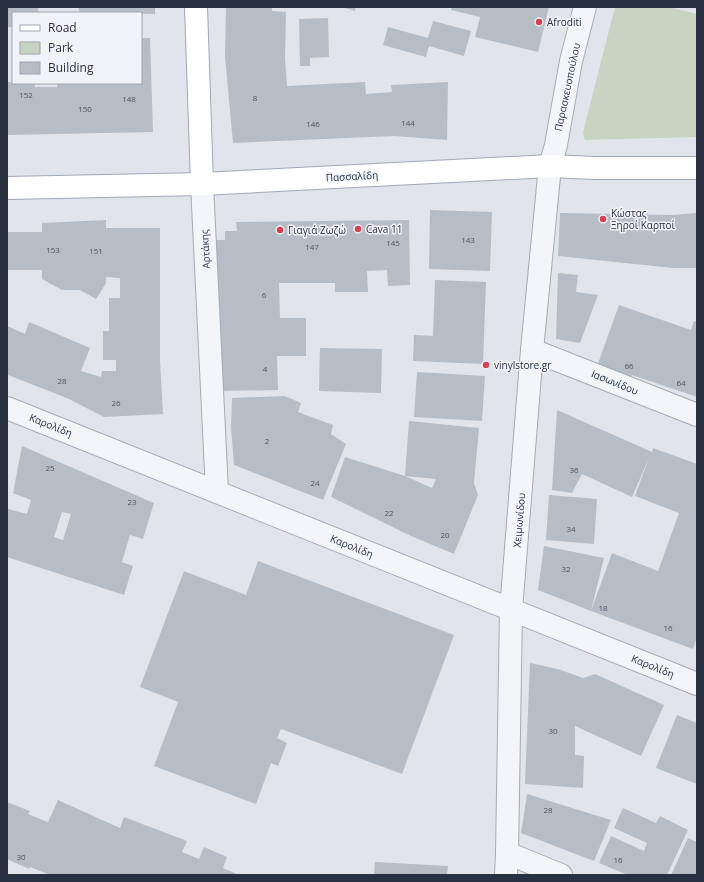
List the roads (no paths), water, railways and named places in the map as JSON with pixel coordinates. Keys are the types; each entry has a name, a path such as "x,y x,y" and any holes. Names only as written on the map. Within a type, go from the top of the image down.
{"main road":[{"name":"Αρτάκης","path":"196,7 202,184"},
{"name":"Πασσαλίδη","path":"7,188 202,184 550,166 594,168 697,168"}],"street":[{"name":"Παρασκευοπούλου","path":"550,166 556,145 571,61 585,7"},
{"name":"Χειμωνίδου","path":"506,875 512,610 532,350 550,166"},
{"name":"Αρτάκης","path":"202,184 217,492"},
{"name":"Ιασωνίδου","path":"532,350 697,415"},
{"name":"Καρολίδη","path":"7,408 697,684"},
{"path":"507,853 561,875"}],"place":[{"name":"Afroditi","path":"539,22"},
{"name":"Κώστας Ξηροί Καρποί","path":"603,219"},
{"name":"Cava 11","path":"358,229"},
{"name":"Γιαγιά Ζωζώ","path":"280,230"},
{"name":"vinylstore.gr","path":"486,365"}]}
